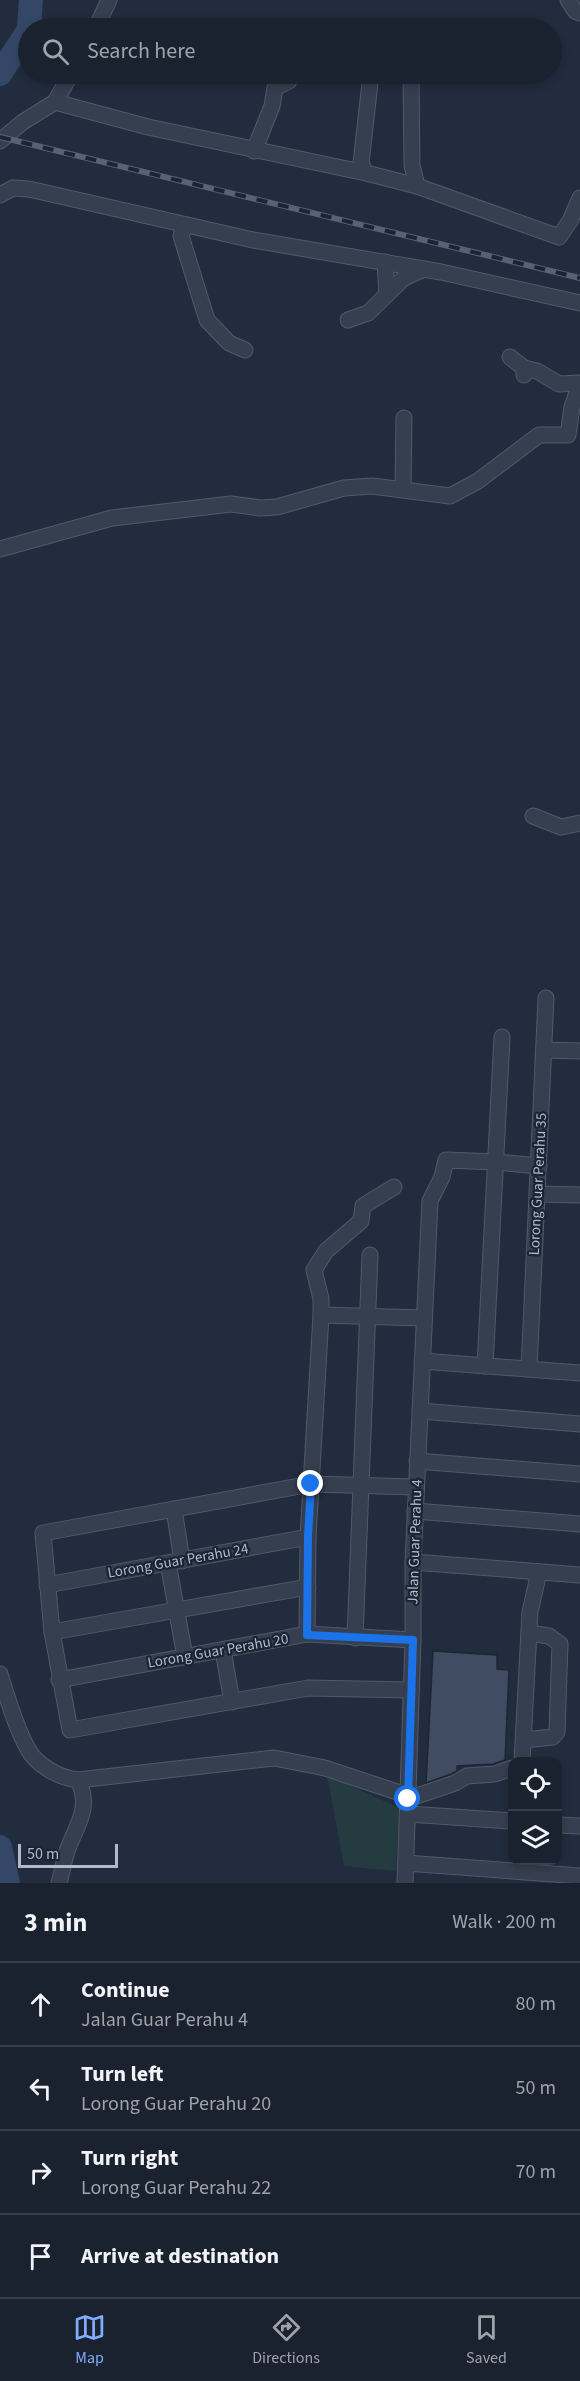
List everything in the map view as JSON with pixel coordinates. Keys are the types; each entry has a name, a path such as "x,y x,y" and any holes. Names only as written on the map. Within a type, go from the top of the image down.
{"street":[{"path":"101,18 109,0"},
{"path":"568,0 575,11 580,13"},
{"path":"0,141 23,122 54,102 65,84"},
{"path":"254,151 272,106 274,88 283,84"},
{"path":"366,173 361,163 370,84"},
{"path":"411,84 412,165 417,186"},
{"path":"54,102 148,127 417,186 560,237 580,198"},
{"path":"0,195 13,188 29,189 292,248 424,269 580,303"},
{"path":"185,225 181,236 207,320 229,343 245,350"},
{"path":"385,262 387,294"},
{"path":"348,320 368,313 404,278 424,269"},
{"path":"0,549 112,518 231,504 260,508 277,507 344,488 372,486 450,496 478,481 539,435 568,435 572,407 580,384 559,384 537,371 524,371 510,357"},
{"path":"403,489 404,418"},
{"path":"533,816 561,827 580,823"},
{"name":"Lorong Guar Perahu 35","path":"529,1369 546,998"},
{"path":"485,1366 502,1037"},
{"path":"544,1050 580,1052"},
{"name":"Jalan Guar Perahu 4","path":"405,1883 413,1640 413,1562 430,1201 442,1177 446,1160 496,1162"},
{"path":"496,1162 538,1166"},
{"path":"307,1635 308,1537 321,1315 321,1299 314,1270 326,1251 361,1221 363,1206 394,1187"},
{"path":"537,1194 580,1196"},
{"path":"355,1638 370,1255"},
{"path":"321,1315 424,1318"},
{"path":"422,1361 580,1373"},
{"path":"420,1411 580,1424"},
{"path":"417,1461 580,1474"},
{"path":"411,1690 308,1688 69,1730 52,1632 43,1533 311,1484 416,1487"},
{"path":"174,1509 178,1610 185,1657"},
{"path":"415,1511 580,1524"},
{"name":"Lorong Guar Perahu 24","path":"47,1586 308,1537"},
{"path":"413,1562 580,1575"},
{"path":"522,1757 532,1604 539,1572"},
{"path":"52,1632 308,1587"},
{"path":"524,1740 553,1737 556,1732 560,1644 549,1636 530,1633"},
{"name":"Lorong Guar Perahu 20","path":"59,1680 307,1635 413,1640"},
{"path":"223,1650 232,1702"},
{"path":"0,1674 28,1751 47,1769 68,1779 78,1780 274,1758 325,1768 408,1803 508,1820"},
{"path":"408,1803 468,1776 495,1774 508,1770"},
{"path":"59,1883 67,1851 84,1815 82,1788 78,1780"},
{"path":"562,1825 580,1826"},
{"path":"406,1863 580,1876"}],"green space":[{"path":"327,1775 399,1808 396,1871 344,1866"}],"building":[{"path":"433,1651 497,1655 497,1669 509,1670 505,1760 493,1764 457,1766 457,1771 426,1783"}],"waterway":[{"path":"30,18 31,0"},
{"path":"0,74 18,46"},
{"path":"0,1847 8,1883"}],"railway":[{"path":"0,137 580,278"}],"route":[{"path":"311,1484 307,1635 413,1640 408,1799"}]}
